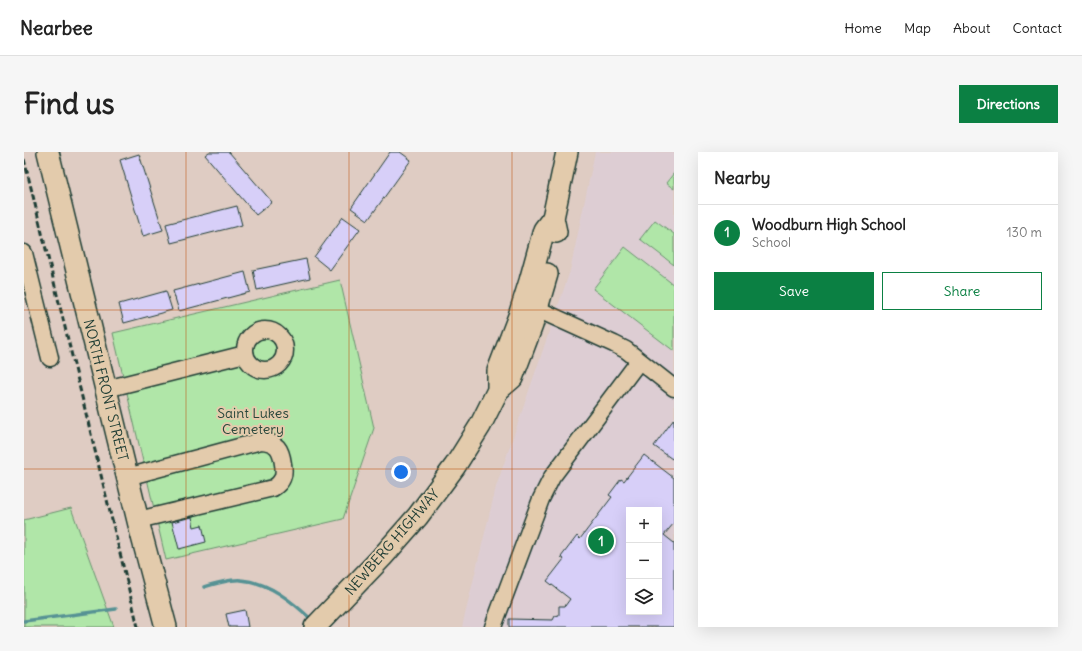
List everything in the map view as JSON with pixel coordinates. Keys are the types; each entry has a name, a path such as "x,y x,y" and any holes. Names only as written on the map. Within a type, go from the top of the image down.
{"main road":[{"name":"NORTH FRONT STREET","path":"48,152 127,477 166,627"},
{"name":"NEWBERG HIGHWAY","path":"315,627 382,558 422,510 455,466 483,421 498,390 512,378 537,309 556,234 553,218 567,152"},
{"name":"NEWBERG HIGHWAY","path":"498,390 498,371 519,316 544,230 553,218"}],"street":[{"path":"24,253 50,358"},
{"path":"537,309 604,338 626,350 674,388"},
{"path":"106,389 245,354"},
{"path":"493,627 546,487 639,361"},
{"path":"127,477 261,441 273,444 282,454 284,476 282,481 273,488 138,520"}],"shaded area":[{"path":"595,152 674,152 674,627 462,627 496,487 570,271"}],"green space":[{"path":"674,173 674,189 666,183"},
{"path":"655,220 674,234 674,265 640,239"},
{"path":"625,247 674,285 674,351 593,289"},
{"name":"Saint Lukes Cemetery","path":"340,280 374,428 343,519 166,560 113,333"},
{"path":"71,508 114,627 24,627 24,520"}],"building":[{"path":"209,152 229,152 272,202 256,215 205,155"},
{"path":"390,152 400,152 411,160 368,220 351,208"},
{"path":"139,154 163,230 143,236 120,160"},
{"path":"237,206 242,225 171,243 166,224"},
{"path":"343,217 360,229 330,270 314,257"},
{"path":"306,259 310,278 257,290 253,270"},
{"path":"245,272 250,292 179,311 173,291"},
{"path":"166,291 172,310 124,323 119,304"},
{"path":"674,419 674,456 672,459 654,446"},
{"path":"644,455 674,478 674,523 664,535 674,543 674,627 509,627 509,619 553,620 555,616 559,615 559,606 565,606 570,599 547,581 564,559 561,557 577,536 580,539 612,497 609,495 621,479 624,481"},
{"path":"192,517 194,527 202,525 206,542 179,549 172,522"},
{"path":"245,610 248,627 229,627 226,614"}],"waterway":[{"path":"204,587 212,584 237,580 261,585 289,600 313,621"},
{"path":"24,621 116,609"}],"railway":[{"path":"24,159 138,627"}],"place":[{"name":"Woodburn High School","path":"601,541"}]}
